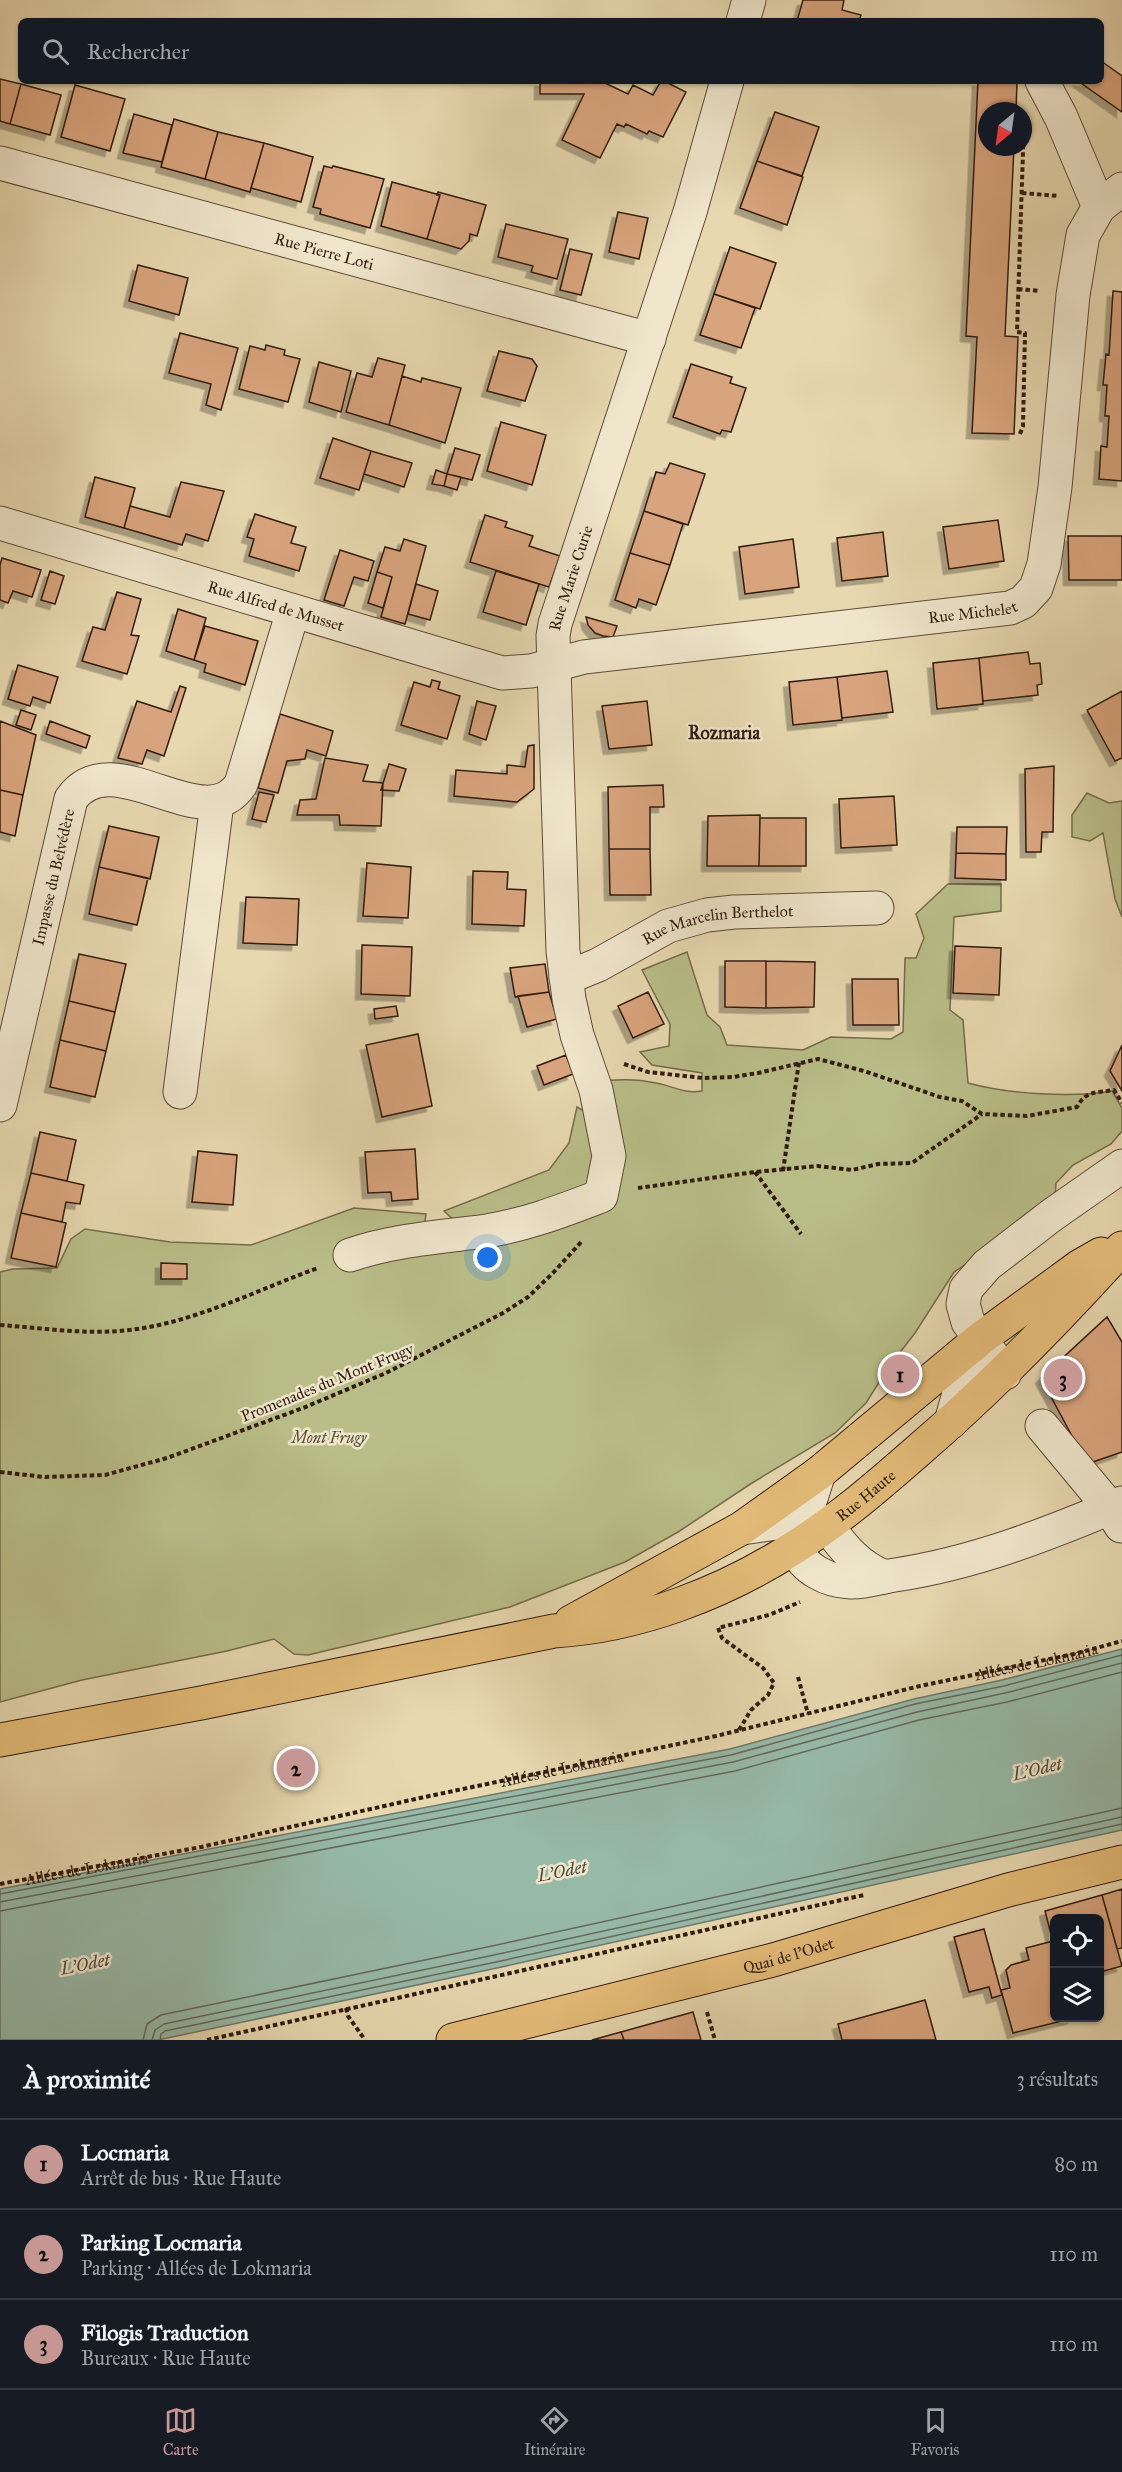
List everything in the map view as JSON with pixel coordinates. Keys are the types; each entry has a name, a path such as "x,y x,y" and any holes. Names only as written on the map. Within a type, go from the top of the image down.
{"main road":[{"path":"0,1740 201,1703 554,1631 741,1528 819,1473 980,1339 1080,1266 1122,1241"},
{"name":"Rue Haute","path":"554,1631 611,1624 668,1608 761,1567 951,1422 1005,1373 1122,1248"},
{"name":"Quai de l'Odet","path":"453,2040 773,1960 1008,1890 1122,1862"}],"street":[{"path":"744,18 749,0"},
{"name":"Rue Marie Curie","path":"601,1196 609,1156 596,1090 571,1009 561,920 553,665 555,624 690,212 726,84"},
{"name":"Rue Michelet","path":"553,665 584,657 994,611 1010,608 1023,602 1036,588 1044,564 1055,487 1078,263 1083,235 1111,198 1080,159 1045,87"},
{"name":"Rue Pierre Loti","path":"0,162 649,339"},
{"name":"Rue Alfred de Musset","path":"0,523 486,669 517,673 553,665"},
{"path":"180,1092 217,803 234,794 240,784 293,611"},
{"name":"Impasse du Belvédère","path":"0,1105 71,799 79,788 99,780 133,784 196,801 217,803"},
{"name":"Rue Marcelin Berthelot","path":"566,978 598,965 668,926 707,915 734,912 877,908"},
{"path":"1005,1373 971,1329 964,1316 966,1289 987,1265 1052,1215 1122,1166"},
{"path":"350,1256 375,1247 519,1224 601,1196"},
{"path":"951,1422 965,1372 980,1339"},
{"path":"819,1473 808,1532 800,1560 824,1576 850,1582 920,1572 976,1558 1118,1512 1042,1426"},
{"path":"741,1528 784,1522 808,1532 870,1571 885,1576"}],"path":[{"path":"1020,434 1023,426 1025,333 1017,332 1024,98 1045,87"},
{"path":"583,1053 607,1054 648,1072 703,1078 758,1073 818,1059 963,1101 982,1114 1027,1116 1049,1114 1077,1107 1083,1097 1090,1093 1114,1090 1122,1103"},
{"path":"783,1171 799,1062"},
{"path":"601,1196 669,1182 755,1172 818,1166 852,1170 878,1164 912,1163 982,1114"},
{"path":"755,1172 790,1216 801,1234"},
{"name":"Promenades du Mont Frugy","path":"0,1472 45,1477 72,1477 134,1468 303,1408 386,1373 455,1340 528,1297 554,1273 585,1238 592,1226 601,1196"},
{"path":"0,1325 106,1332 161,1324 184,1318 350,1256"},
{"path":"739,1731 751,1710 768,1695 774,1683 763,1668 722,1638 717,1628 769,1615 796,1604 824,1576"},
{"name":"Allées de Lokmaria","path":"0,1884 201,1847 739,1731 920,1686 1074,1654 1122,1641"},
{"path":"798,1677 808,1714"},
{"path":"207,2040 865,1894"},
{"path":"345,2008 365,2040"}],"green space":[{"path":"1087,793 1109,803 1122,801 1122,917 1115,899 1103,833 1090,841 1072,837 1072,815"},
{"name":"Mont Frugy","path":"948,884 1001,884 1001,911 954,917 950,1010 963,1020 968,1083 1040,1094 1112,1091 1122,1108 1122,1131 1111,1144 1073,1165 1056,1183 1055,1199 1021,1228 954,1272 866,1403 835,1433 752,1483 678,1532 625,1562 510,1607 308,1655 294,1654 274,1639 227,1651 82,1680 0,1702 0,1272 13,1269 57,1268 71,1239 85,1229 170,1242 251,1245 354,1208 426,1214 421,1249 461,1227 444,1211 549,1170 569,1143 577,1107 615,1130 603,1081 643,1081 683,1091 702,1091 702,1073 652,1065 640,1052 669,1046 670,1024 642,970 687,952 707,1015 720,1027 727,1045 803,1050 831,1037 891,1039 903,1032 905,958 916,958 924,938 916,914"}],"water":[{"name":"L'Odet","path":"1122,1649 1122,1830 497,1968 158,2040 0,2040 0,1889 730,1749 914,1699 1002,1680"}],"building":[{"path":"803,0 844,0 842,10 861,15 860,18 798,18"},
{"path":"1104,63 1122,76 1122,112 1082,84 1104,84"},
{"path":"0,79 21,84 10,124 0,121"},
{"path":"21,84 61,95 50,135 10,124"},
{"path":"540,84 607,84 628,94 633,85 653,95 659,84 670,84 686,92 663,137 649,131 647,134 626,124 624,127 617,124 600,158 562,140 584,94 540,94"},
{"path":"978,84 1017,84 1016,102 978,102 978,156 1014,156 1005,336 1018,337 1014,434 972,433 977,337 966,336"},
{"path":"75,85 125,99 110,151 61,137"},
{"path":"775,112 819,127 802,176 757,161"},
{"path":"134,114 172,125 162,162 123,153"},
{"path":"174,119 218,132 205,179 161,167"},
{"path":"218,132 264,143 250,192 205,179"},
{"path":"264,143 313,157 301,202 251,188"},
{"path":"757,161 803,177 787,225 740,208"},
{"path":"324,166 332,168 333,166 384,179 370,228 320,214 321,209 313,207"},
{"path":"392,182 440,195 427,239 381,226"},
{"path":"438,192 486,205 477,236 470,234 469,241 461,249 427,239 440,195 437,195"},
{"path":"618,212 648,218 639,259 609,252"},
{"path":"506,224 568,239 557,279 531,272 533,266 498,257"},
{"path":"730,247 776,263 760,309 714,294"},
{"path":"570,249 592,254 581,295 560,290"},
{"path":"138,265 188,278 179,315 129,301"},
{"path":"1113,291 1122,292 1122,481 1099,479 1101,446 1107,447 1109,416 1105,416 1107,385 1103,385 1106,354 1109,355"},
{"path":"714,294 755,308 741,348 700,335"},
{"path":"180,333 238,348 221,410 206,405 211,384 169,373"},
{"path":"266,345 285,350 284,355 300,359 288,402 239,389 250,346 265,350"},
{"path":"499,351 532,359 537,366 525,401 487,391"},
{"path":"378,358 405,365 389,425 346,412 357,373 372,377"},
{"path":"319,362 351,371 341,412 309,402"},
{"path":"691,364 732,377 730,383 746,388 731,432 722,430 720,434 673,417"},
{"path":"402,376 421,382 422,378 461,388 445,443 389,425"},
{"path":"501,422 546,435 532,485 487,471"},
{"path":"333,438 371,451 359,490 320,478"},
{"path":"455,448 480,455 472,480 447,474"},
{"path":"371,451 412,463 404,487 364,474"},
{"path":"670,463 705,474 688,525 644,511 656,472 665,474"},
{"path":"436,470 447,474 444,486 432,484"},
{"path":"447,474 461,477 457,490 444,486"},
{"path":"95,477 135,488 124,528 85,517"},
{"path":"181,482 224,491 208,541 186,534 182,545 124,528 130,506 170,517"},
{"path":"644,511 683,524 670,565 630,553"},
{"path":"255,514 296,527 291,543 306,547 299,571 249,556 254,539 247,537"},
{"path":"485,515 507,522 505,527 533,536 529,546 560,556 549,587 470,562"},
{"path":"998,520 1004,561 949,569 943,527"},
{"path":"883,532 888,576 842,581 837,538"},
{"path":"1068,536 1122,536 1122,580 1069,580"},
{"path":"404,539 426,546 405,624 381,617 392,577 377,572 385,547 400,551"},
{"path":"793,539 799,587 745,594 739,547"},
{"path":"340,550 374,561 368,581 354,577 344,606 324,600"},
{"path":"630,553 670,565 656,605 639,599 636,608 615,600"},
{"path":"2,558 41,570 32,597 13,591 8,603 0,600"},
{"path":"50,571 64,576 55,604 41,600"},
{"path":"496,571 539,584 526,625 483,612"},
{"path":"377,572 392,577 383,608 368,603"},
{"path":"416,584 438,591 430,620 408,614"},
{"path":"117,592 141,599 131,635 139,636 127,674 82,661 93,627 105,630"},
{"path":"178,609 206,618 194,660 166,651"},
{"path":"586,617 617,626 613,637 595,633 588,625"},
{"path":"205,626 258,641 245,685 204,672 206,664 194,660"},
{"path":"1028,652 1030,664 1040,663 1042,684 1037,685 1038,695 983,701 979,658"},
{"path":"979,658 983,704 937,709 933,663"},
{"path":"18,665 58,677 50,703 33,697 30,706 8,699"},
{"path":"887,671 893,712 842,718 837,677"},
{"path":"837,677 842,720 793,725 789,682"},
{"path":"432,680 440,682 438,689 460,696 447,739 401,725 414,682 430,687"},
{"path":"180,686 186,688 164,756 147,750 142,764 118,758 137,701 171,712"},
{"path":"1122,691 1122,758 1115,761 1087,710"},
{"path":"477,701 496,706 486,740 469,734"},
{"path":"647,701 652,745 609,749 602,706"},
{"path":"21,710 36,715 31,730 16,725"},
{"path":"280,714 333,731 326,756 307,750 305,759 287,761 278,793 258,788"},
{"path":"0,721 36,735 23,795 0,790"},
{"path":"50,721 90,736 86,748 46,734"},
{"path":"534,745 534,789 517,802 454,796 456,770 507,774 507,765 525,767 528,746"},
{"path":"325,758 368,765 363,781 383,783 381,826 340,825 339,815 297,815 300,800 316,799"},
{"path":"389,764 406,769 399,791 381,790"},
{"path":"1054,766 1053,832 1042,832 1041,852 1026,852 1025,769"},
{"path":"663,785 664,807 650,807 650,849 609,849 608,787"},
{"path":"0,790 23,795 15,836 0,832"},
{"path":"259,792 274,795 266,822 252,819"},
{"path":"894,796 897,845 841,848 839,799"},
{"path":"760,815 759,866 707,866 708,816"},
{"path":"760,818 806,818 806,866 759,866"},
{"path":"109,826 159,837 150,879 99,867"},
{"path":"957,827 1007,827 1006,854 956,853"},
{"path":"609,849 650,849 651,895 610,895"},
{"path":"956,853 1006,854 1006,880 955,878"},
{"path":"367,863 411,867 408,918 363,916"},
{"path":"99,867 148,878 137,925 89,914"},
{"path":"473,871 508,872 507,889 526,890 524,926 472,924"},
{"path":"246,897 299,899 297,945 243,943"},
{"path":"362,945 412,947 410,996 361,994"},
{"path":"955,946 1001,948 999,995 953,993"},
{"path":"79,954 126,964 115,1012 69,1001"},
{"path":"725,961 766,961 766,1008 725,1007"},
{"path":"766,961 815,962 814,1007 766,1008"},
{"path":"545,964 549,992 515,997 510,968"},
{"path":"852,979 898,979 899,1025 853,1025"},
{"path":"549,992 557,1019 527,1027 518,996"},
{"path":"648,992 664,1024 633,1038 618,1006"},
{"path":"69,1001 115,1012 106,1051 60,1040"},
{"path":"396,1006 398,1016 375,1019 374,1009"},
{"path":"418,1034 432,1106 382,1117 366,1045"},
{"path":"60,1040 106,1051 95,1097 50,1087"},
{"path":"1122,1045 1122,1091 1110,1071"},
{"path":"566,1055 573,1074 544,1085 537,1066"},
{"path":"40,1132 76,1140 67,1181 31,1173"},
{"path":"415,1149 418,1199 392,1201 391,1192 368,1193 365,1152"},
{"path":"198,1151 237,1155 233,1205 192,1202"},
{"path":"31,1173 84,1185 80,1204 66,1202 62,1222 21,1213"},
{"path":"21,1213 66,1223 56,1267 11,1258"},
{"path":"161,1263 187,1264 187,1279 161,1279"},
{"path":"1107,1317 1122,1342 1122,1452 1087,1464 1041,1378"},
{"path":"1122,1889 1122,1948 1117,1949 1102,1895"},
{"path":"1102,1895 1122,1966 1104,1971 1104,1914 1050,1914 1050,1930 1045,1911"},
{"path":"984,1929 1002,1995 992,1998 989,1987 969,1992 954,1937"},
{"path":"1050,1942 1050,2022 1058,2022 1013,2033 1001,1990 1010,1988 1006,1970 1011,1965 1029,1960 1026,1948"},
{"path":"925,2000 936,2040 842,2040 838,2024"},
{"path":"693,2012 701,2040 624,2040 621,2032"},
{"path":"621,2032 624,2040 592,2040"}],"place":[{"name":"Locmaria","path":"900,1374"},
{"name":"Filogis Traduction","path":"1063,1378"},
{"name":"Parking Locmaria","path":"296,1768"}],"district":[{"name":"Rozmaria","path":"724,733"}]}
